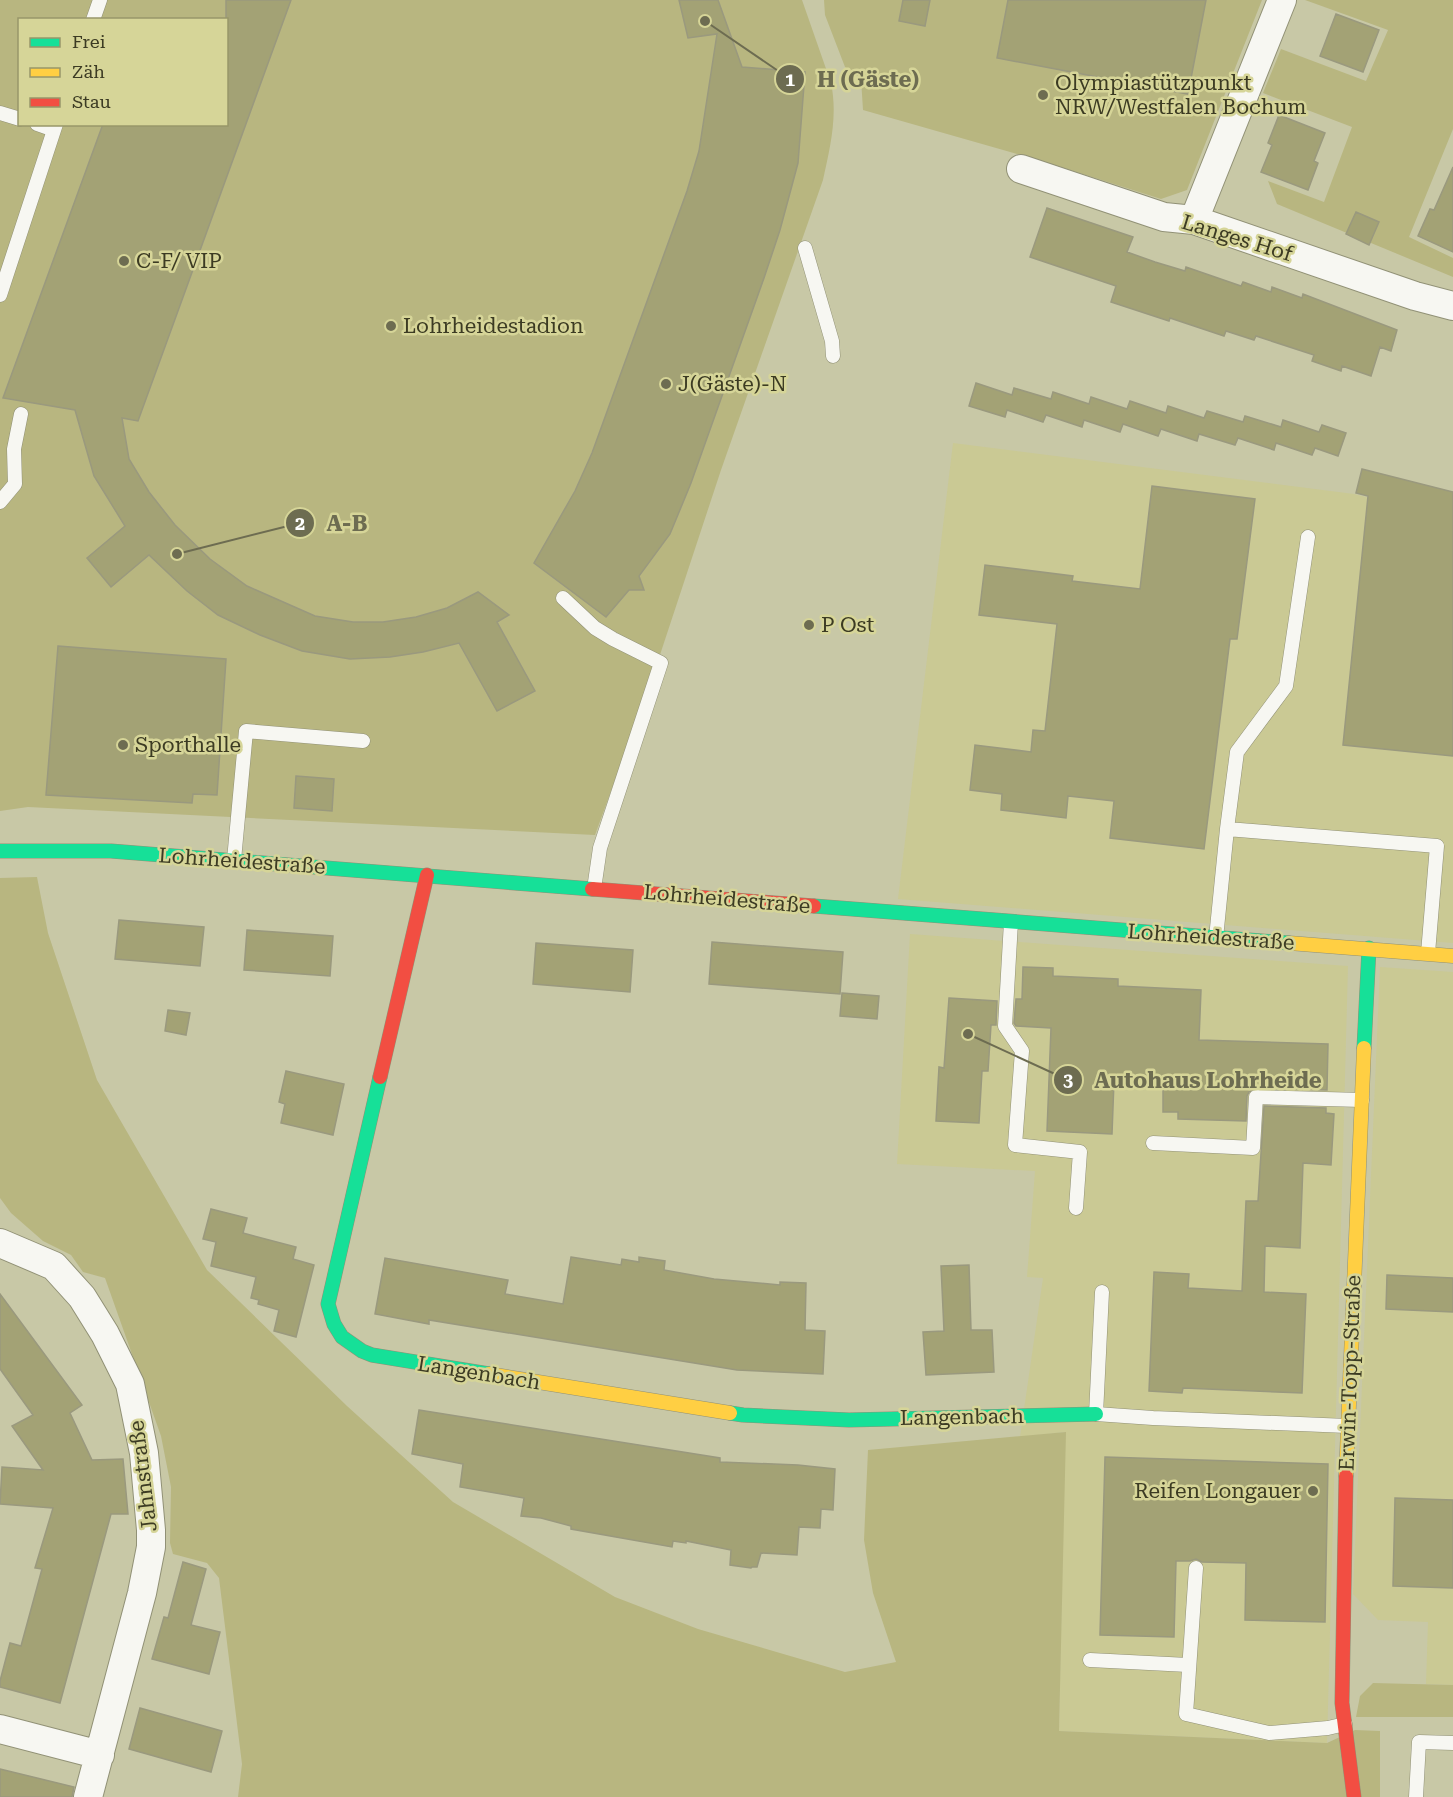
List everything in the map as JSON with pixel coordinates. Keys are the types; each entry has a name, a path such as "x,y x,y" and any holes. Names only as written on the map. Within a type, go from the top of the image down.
{"street":[{"path":"1194,220 1282,0"},
{"name":"Langes Hof","path":"1021,169 1164,217 1194,220 1415,296 1453,306"},
{"name":"Lohrheidestraße","path":"0,851 111,851 1453,956"},
{"name":"Langenbach","path":"427,875 328,1304 343,1339 354,1348 372,1355 743,1415 849,1420 1096,1414"},
{"name":"Erwin-Topp-Straße","path":"1354,1797 1342,1703 1347,1426 1369,948"},
{"name":"Jahnstraße","path":"0,1242 54,1266 82,1297 105,1334 130,1384 144,1453 151,1547 142,1593 88,1797"},
{"path":"0,1729 100,1755"}],"lane":[{"path":"94,18 100,0"},
{"path":"0,113 18,118"},
{"path":"0,295 55,127"},
{"path":"805,248 832,341 833,356"},
{"path":"0,502 15,484 14,449 21,414"},
{"path":"1216,938 1237,752 1286,686 1308,537"},
{"path":"564,598 595,628 661,663 600,848 594,889"},
{"path":"234,860 246,731 363,741"},
{"path":"1227,829 1437,846 1428,953"},
{"path":"1011,922 1005,1026 1022,1051 1015,1145 1080,1152 1076,1208"},
{"path":"1153,1143 1253,1148 1256,1096 1362,1100"},
{"path":"1102,1292 1096,1414 1153,1419 1347,1426"},
{"path":"1196,1568 1186,1714 1269,1733 1328,1728 1346,1724"},
{"path":"1090,1660 1188,1665"},
{"path":"1416,1797 1419,1742 1453,1743"}],"shaded area":[{"name":"Lohrheidestadion","path":"0,0 802,0 831,83 833,95 832,132 823,180 721,470 655,670 595,835 28,807 0,811"},
{"name":"Olympiastützpunkt NRW/Westfalen Bochum","path":"824,0 1262,0 1187,190 1161,199 1042,161 863,110 861,79 845,67 825,15"},
{"path":"1305,0 1453,0 1453,129 1409,237 1453,258 1453,277 1277,204 1268,181 1324,202 1352,127 1263,93 1281,49 1366,81 1388,30"},
{"path":"953,443 1354,494 1453,519 1453,943 898,899"},
{"path":"37,877 48,933 97,1080 207,1270 347,1406 453,1502 615,1597 698,1629 845,1672 896,1662 873,1593 864,1540 868,1450 1066,1432 1059,1731 1327,1743 1355,1730 1380,1731 1380,1797 238,1797 242,1764 219,1578 207,1563 173,1554 170,1543 171,1487 161,1436 105,1278 83,1272 71,1255 43,1241 11,1213 0,1198 0,878"},
{"path":"910,934 1348,966 1327,1743 1059,1731 1065,1432 1020,1437 1043,1278 1027,1277 1035,1171 897,1164"},
{"path":"1380,967 1453,972 1453,1685 1426,1684 1428,1622 1378,1620 1353,1594"},
{"path":"1373,1683 1453,1685 1453,1717 1356,1717 1360,1696"}],"building":[{"name":"C-F/ VIP","path":"226,0 291,0 138,421 122,418 129,459 149,492 175,525 210,559 247,586 315,616 353,622 383,622 416,617 447,608 478,592 509,615 497,622 535,691 497,711 459,643 390,657 350,659 302,651 260,635 218,615 187,591 149,555 111,587 87,558 125,526 94,476 75,410 3,398 102,126 228,126 228,18 226,18"},
{"name":"J(Gäste)-N","path":"679,0 718,0 742,67 805,72 798,163 764,278 691,483 670,534 639,576 644,590 629,590 606,617 534,563 575,491 592,453 687,191 699,151 717,34 688,38"},
{"path":"903,0 930,0 925,26 899,21"},
{"path":"1008,0 1206,0 1188,94 997,58"},
{"path":"1336,14 1379,30 1363,72 1320,56"},
{"path":"1279,115 1325,133 1314,161 1318,163 1308,190 1261,172 1272,145 1268,143"},
{"path":"1453,167 1453,252 1418,236 1430,209 1434,210"},
{"path":"1047,208 1133,237 1127,252 1155,262 1185,271 1186,267 1241,286 1243,282 1271,292 1272,287 1302,298 1303,294 1397,330 1391,351 1380,347 1371,376 1342,366 1341,371 1312,361 1314,355 1256,336 1254,340 1226,331 1224,336 1111,302 1116,286 1030,257"},
{"path":"1356,212 1379,222 1369,245 1346,234"},
{"path":"976,383 1012,395 1014,388 1051,399 1053,392 1089,404 1091,397 1127,409 1130,401 1166,413 1168,406 1204,418 1207,411 1243,422 1245,416 1281,427 1283,420 1319,432 1322,425 1346,433 1338,456 1315,448 1312,455 1276,443 1274,450 1238,438 1235,445 1199,434 1197,441 1161,429 1158,436 1123,424 1120,432 1084,420 1082,427 1046,415 1043,422 1007,410 1005,417 969,406"},
{"path":"1362,469 1453,492 1453,756 1343,745 1368,496 1356,493"},
{"path":"1152,486 1255,499 1237,639 1230,639 1204,849 1110,838 1114,801 1068,796 1066,818 1001,810 1002,794 970,790 975,745 1031,752 1033,730 1045,731 1057,624 979,615 985,565 1073,576 1072,581 1140,589"},
{"path":"58,646 226,659 217,795 193,794 192,803 46,795"},
{"path":"296,776 334,779 332,811 294,808"},
{"path":"119,920 204,927 200,966 115,959"},
{"path":"247,930 333,936 330,976 244,970"},
{"path":"712,942 843,952 840,994 709,984"},
{"path":"536,943 633,950 630,992 533,984"},
{"path":"1023,967 1053,968 1053,976 1118,979 1118,986 1201,990 1199,1040 1328,1044 1327,1090 1256,1088 1247,1096 1246,1121 1178,1119 1178,1112 1163,1112 1163,1083 1114,1081 1112,1134 1047,1131 1051,1028 1016,1026 1014,1023 1016,999 1022,999"},
{"path":"842,993 879,996 877,1019 840,1016"},
{"path":"949,998 997,1001 996,1025 991,1025 988,1071 982,1071 979,1123 936,1121 939,1067 944,1068"},
{"path":"168,1010 190,1013 186,1035 165,1031"},
{"path":"286,1071 344,1084 333,1135 281,1123 285,1104 279,1102"},
{"path":"1264,1106 1326,1108 1326,1113 1334,1114 1331,1165 1303,1163 1300,1248 1265,1246 1264,1292 1306,1294 1302,1393 1183,1388 1182,1393 1149,1391 1154,1272 1189,1274 1188,1288 1242,1291 1246,1201 1258,1201"},
{"path":"211,1209 247,1218 243,1233 296,1247 293,1259 314,1265 296,1337 274,1331 279,1310 258,1304 259,1300 251,1298 256,1277 211,1266 216,1242 203,1239"},
{"path":"571,1257 621,1265 622,1259 639,1262 639,1257 665,1261 664,1270 714,1279 780,1285 780,1282 806,1283 805,1330 825,1331 823,1374 737,1370 429,1320 429,1324 375,1314 385,1258 508,1280 505,1294 563,1304"},
{"path":"969,1265 971,1330 992,1330 994,1372 926,1375 923,1332 944,1331 941,1266"},
{"path":"1387,1275 1453,1278 1453,1312 1386,1309"},
{"path":"0,1294 82,1405 70,1413 92,1460 123,1459 128,1514 111,1514 60,1703 0,1687 10,1643 21,1646 42,1569 35,1568 53,1508 0,1504 2,1467 43,1470 12,1426 33,1415 0,1369"},
{"path":"419,1410 720,1458 720,1462 835,1469 833,1510 821,1509 820,1528 799,1527 797,1555 761,1553 757,1567 751,1568 730,1565 731,1550 686,1541 686,1543 673,1541 672,1547 571,1529 571,1526 541,1518 521,1516 524,1498 460,1487 463,1464 412,1454"},
{"path":"1105,1457 1328,1464 1325,1622 1245,1620 1246,1563 1202,1562 1196,1559 1176,1561 1174,1637 1100,1635"},
{"path":"1395,1498 1453,1500 1453,1588 1393,1586"},
{"path":"183,1562 206,1569 191,1625 220,1632 209,1674 152,1659 164,1617 168,1618"},
{"path":"140,1708 222,1731 211,1772 129,1749"},
{"path":"0,1769 74,1787 72,1797 0,1797"}],"traffic: fast":[{"path":"0,851 111,851 592,889"},
{"path":"814,906 1289,943"},
{"path":"1364,1048 1369,948"},
{"path":"380,1077 328,1304 334,1324 342,1337 372,1355 489,1374"},
{"path":"730,1413 849,1420 1096,1414"}],"traffic: slow":[{"path":"1289,943 1453,956"},
{"path":"1346,1476 1364,1048"},
{"path":"489,1374 730,1413"}],"traffic: jam":[{"path":"380,1077 427,875"},
{"path":"592,889 814,906"},
{"path":"1346,1476 1342,1703 1354,1797"}],"place":[{"name":"H (Gäste)","path":"705,21"},
{"name":"Olympiastützpunkt NRW/Westfalen Bochum","path":"1043,95"},
{"name":"C-F/ VIP","path":"124,261"},
{"name":"Lohrheidestadion","path":"391,326"},
{"name":"J(Gäste)-N","path":"666,384"},
{"name":"A-B","path":"177,554"},
{"name":"P Ost","path":"809,625"},
{"name":"Sporthalle","path":"123,745"},
{"name":"Autohaus Lohrheide","path":"968,1034"},
{"name":"Reifen Longauer","path":"1313,1491"}]}
